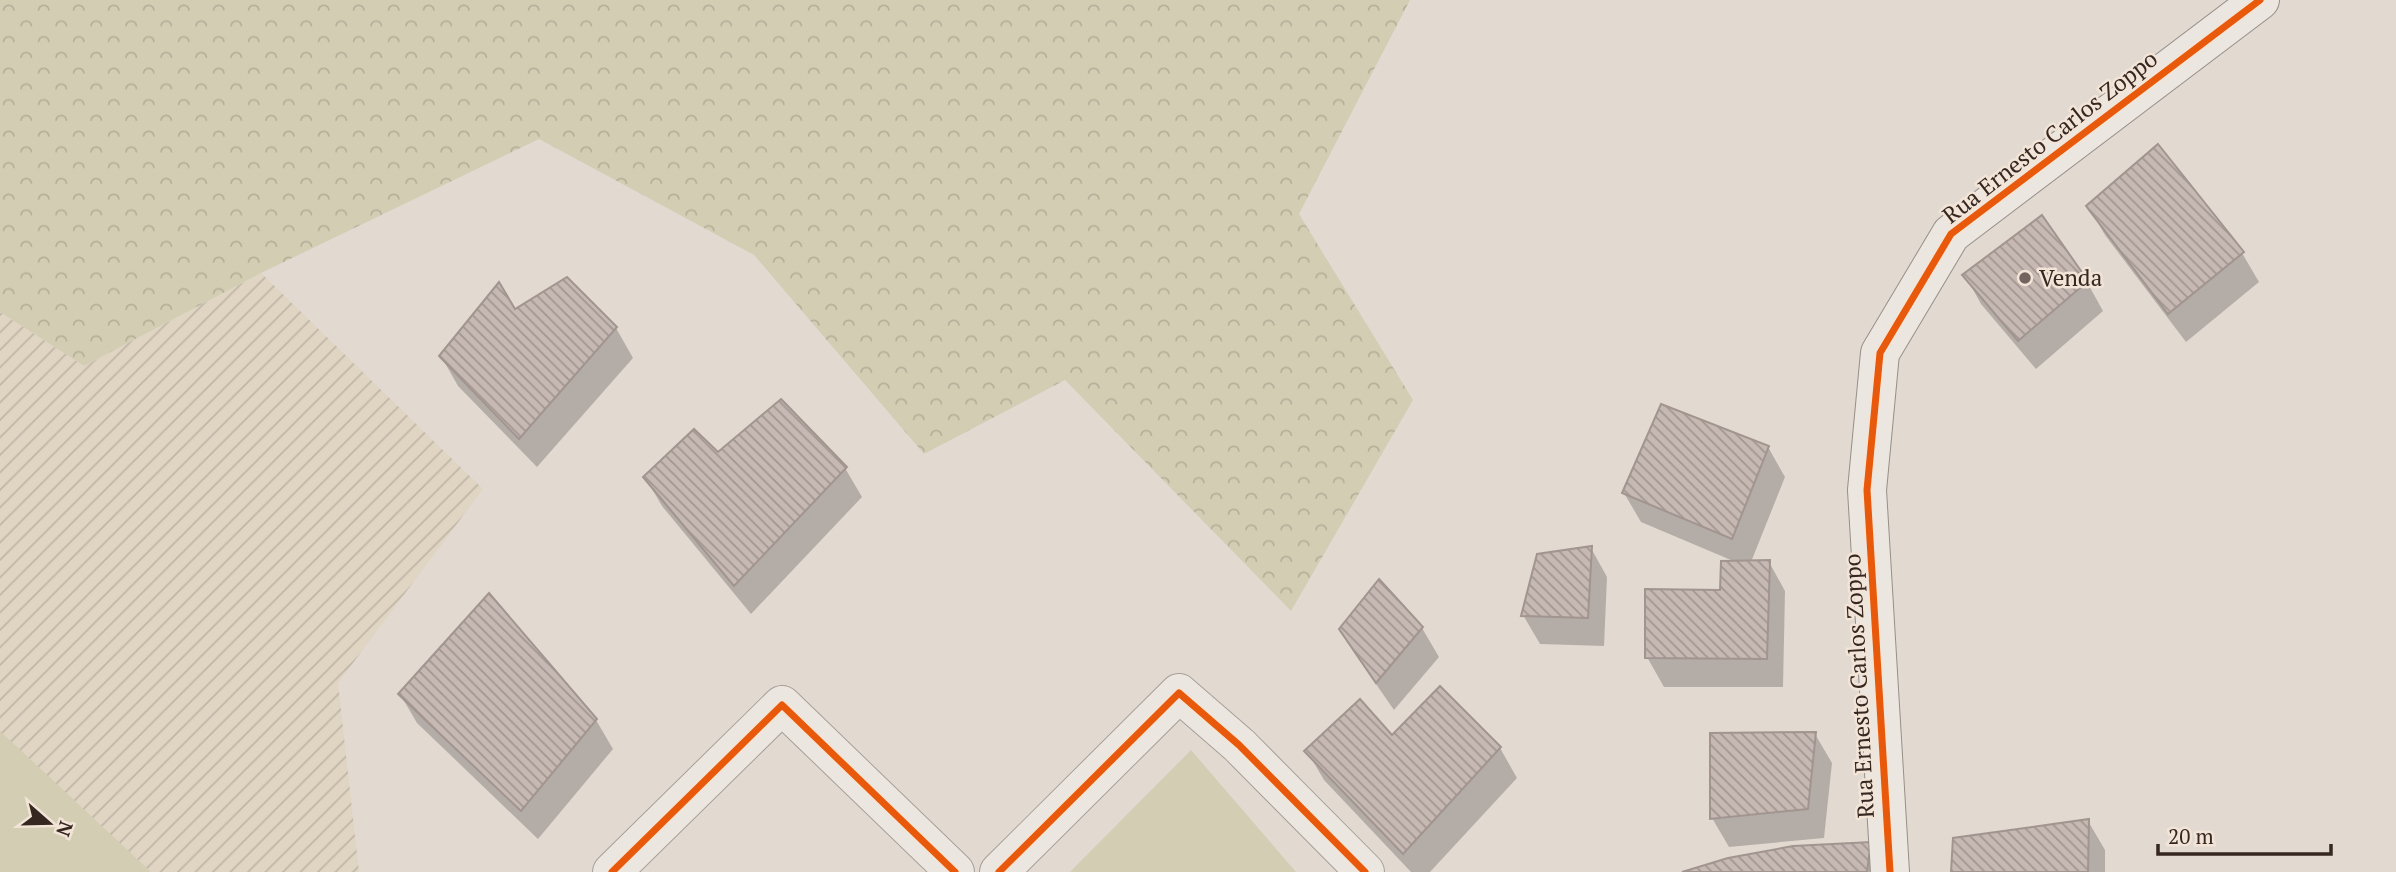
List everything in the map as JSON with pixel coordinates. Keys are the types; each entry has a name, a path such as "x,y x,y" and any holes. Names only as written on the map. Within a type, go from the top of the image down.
{"street":[{"name":"Rua Ernesto Carlos Zoppo","path":"1890,872 1867,490 1880,352 1951,234 2260,0"},
{"path":"999,872 1179,693 1239,745 1366,872"},
{"path":"612,872 782,705 955,872"}],"shaded area":[{"path":"261,273 483,489 338,683 359,872 151,872 0,735 0,312 84,366"}],"green space":[{"path":"0,0 1410,0 1299,214 1413,400 1291,611 1065,380 924,454 754,255 539,139 261,273 84,366 0,312"},
{"path":"0,731 151,872 0,872"},
{"path":"1191,750 1296,872 1070,872"}],"building":[{"path":"2158,144 2244,252 2168,314 2086,206"},
{"name":"Venda","path":"2042,215 2088,281 2018,341 1962,275"},
{"path":"567,277 617,327 519,439 439,356 499,282 515,309"},
{"path":"781,399 847,467 734,586 643,477 694,429 718,452"},
{"path":"1661,404 1769,446 1732,539 1622,493"},
{"path":"1592,546 1588,618 1521,616 1537,554"},
{"path":"1770,560 1767,659 1645,658 1645,589 1720,590 1721,561"},
{"path":"1379,579 1423,627 1376,683 1339,629"},
{"path":"489,593 597,719 521,811 398,694"},
{"path":"1440,686 1501,747 1403,854 1304,751 1360,699 1392,735"},
{"path":"1816,732 1808,809 1710,819 1710,733"},
{"path":"2089,819 2088,872 1951,872 1953,838"},
{"path":"1871,842 1867,872 1682,872 1728,858 1793,846"}],"cycle path":[{"path":"1890,872 1867,490 1880,353 1951,234 2260,0"},
{"path":"999,872 1179,693 1239,745 1365,872"},
{"path":"612,872 782,705 955,872"}],"place":[{"name":"Venda","path":"2025,278"}]}
